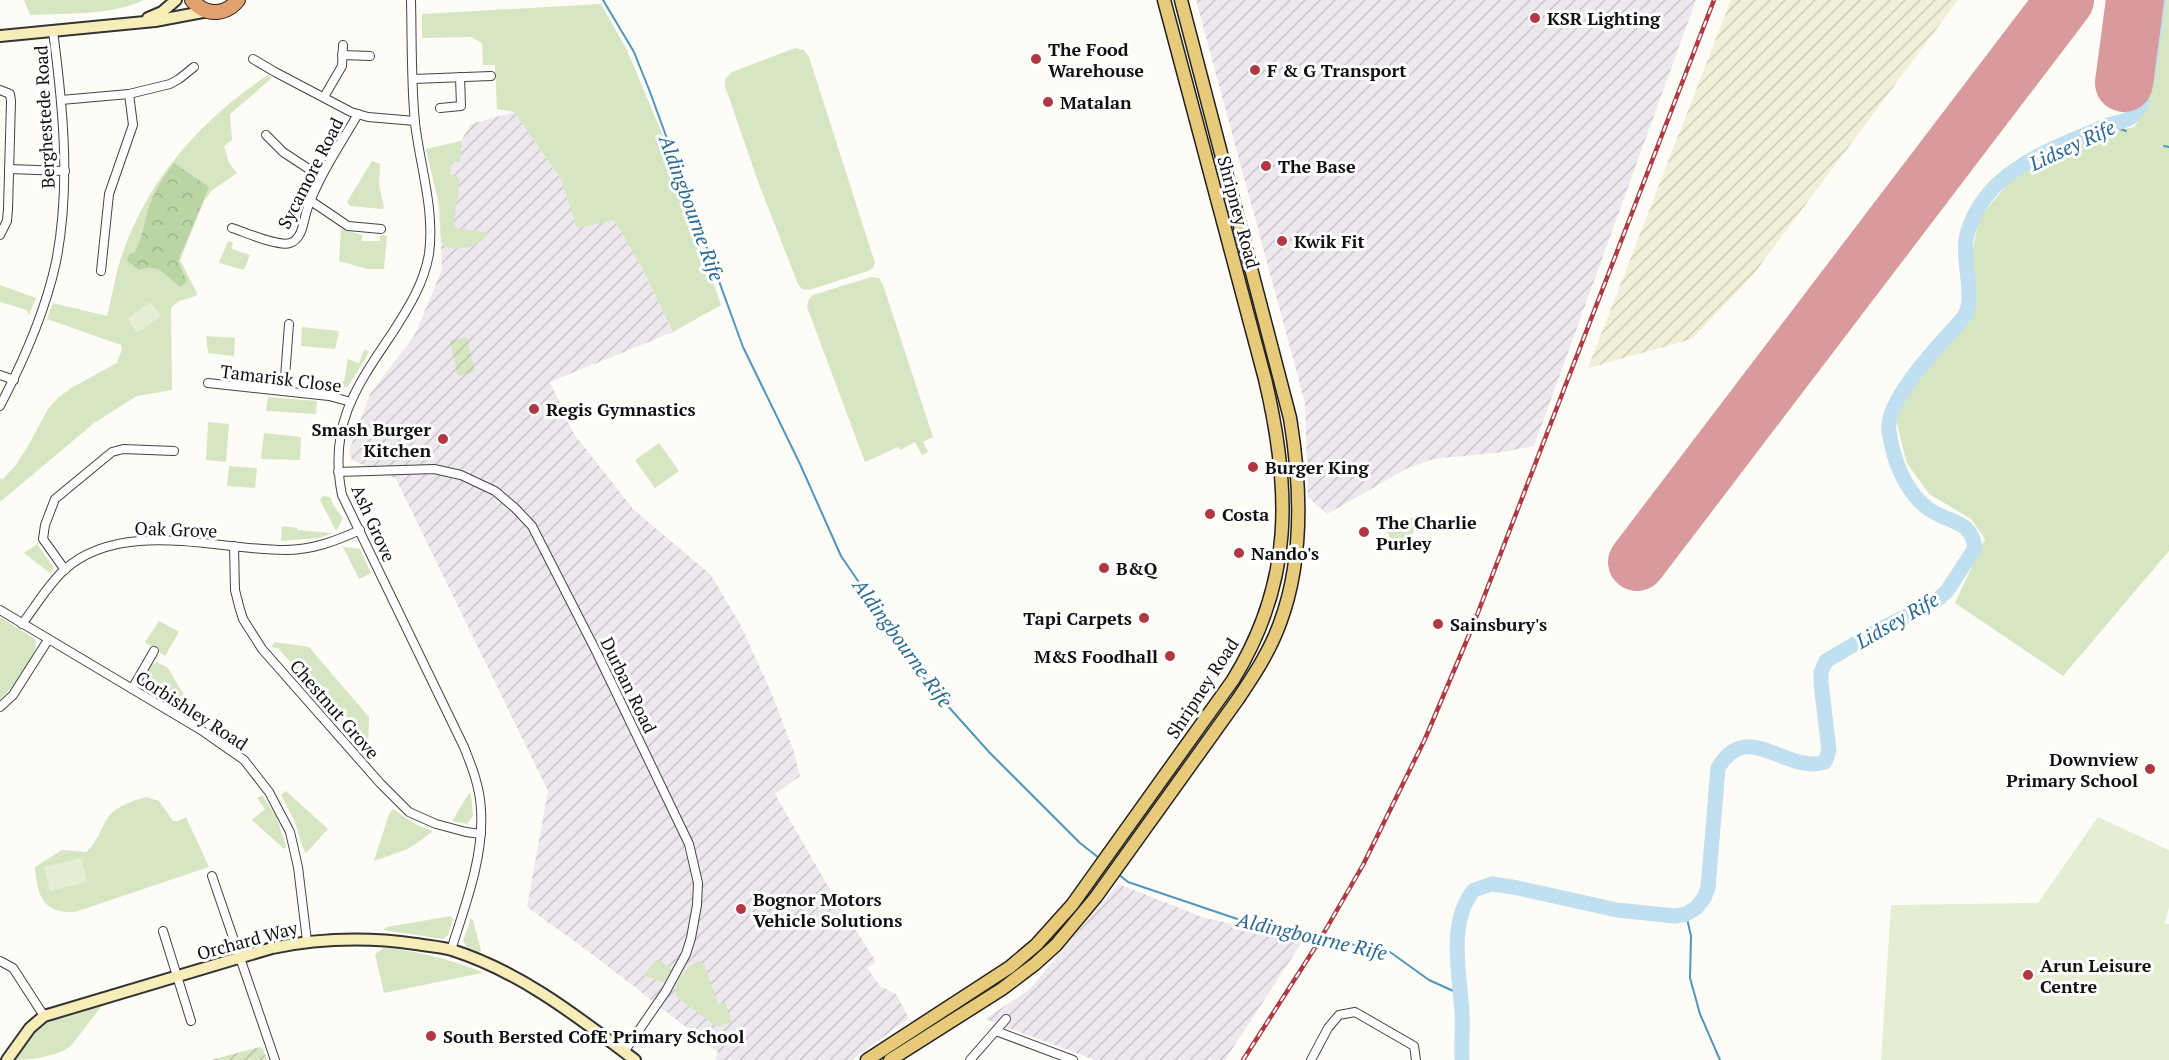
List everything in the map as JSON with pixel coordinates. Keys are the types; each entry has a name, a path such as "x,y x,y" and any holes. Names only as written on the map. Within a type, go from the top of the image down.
{"highway":[{"path":"192,0 200,8 208,11 223,11 240,1"}],"main road":[{"name":"Shripney Road","path":"867,1060 1002,972 1049,932 1233,680 1261,627 1275,581 1282,527 1280,458 1272,408 1164,0"},
{"name":"Shripney Road","path":"890,1060 1002,989 1056,945 1107,883 1238,699 1264,657 1281,622 1294,563 1297,522 1296,463 1290,418 1181,0"}],"street":[{"path":"136,22 162,12 176,0"},
{"name":"Ash Grove","path":"411,0 415,121 429,211 428,256 416,296 374,361 344,418 339,438 338,472 342,495 464,747 476,779 481,809 481,834 451,950"},
{"path":"0,36 136,22 208,11"},
{"name":"Berghestede Road","path":"0,406 29,348 45,305 60,238 65,171 61,100 53,31"},
{"path":"324,97 342,66 343,45"},
{"path":"342,55 370,56"},
{"path":"253,59 358,114"},
{"path":"61,100 129,94 170,84 194,67"},
{"path":"413,79 491,76"},
{"path":"440,108 461,106 460,77"},
{"path":"0,90 10,94 11,101 7,221 0,235"},
{"path":"101,271 109,194 133,125 129,94"},
{"name":"Sycamore Road","path":"232,228 283,244 290,243 300,234 321,177 358,114 415,121"},
{"path":"266,135 283,152 321,177"},
{"path":"9,169 65,171"},
{"path":"311,201 348,226 381,229"},
{"path":"284,391 290,324"},
{"path":"0,375 14,380"},
{"name":"Tamarisk Close","path":"208,383 329,396 351,402"},
{"path":"64,570 43,539 45,525 55,499 112,452 123,448 174,450"},
{"name":"Durban Road","path":"338,472 434,470 461,475 495,490 532,526 597,653 689,844 698,883 697,905 686,954 666,991 624,1052"},
{"name":"Oak Grove","path":"22,624 64,570 88,555 117,543 156,540 285,550 325,544 360,530"},
{"name":"Chestnut Grove","path":"234,546 235,590 239,606 243,619 262,649 380,783 409,812 436,824 481,834"},
{"name":"Corbishley Road","path":"0,610 132,689 244,760 265,786 285,818 298,867 307,941"},
{"path":"0,708 13,695 48,640"},
{"path":"132,689 154,651"},
{"path":"212,876 275,1060"},
{"path":"163,931 191,1021"},
{"name":"Orchard Way","path":"44,1016 239,956 307,941 370,939 451,950 521,980 559,1004 635,1060"},
{"path":"0,961 13,968 44,1016 30,1029 7,1060"},
{"path":"1311,1060 1328,1028 1339,1015 1355,1012 1414,1046 1416,1060"},
{"path":"970,1060 1005,1019"},
{"path":"996,1031 1053,1056 1073,1060"}],"shaded area":[{"path":"1196,0 1696,0 1534,446 1504,452 1433,459 1406,469 1327,514 1308,497 1305,403"},
{"path":"1731,0 1958,0 1753,275 1692,339 1588,368"},
{"path":"514,112 561,179 577,227 614,220 642,268 673,332 550,382 574,434 633,509 711,575 740,624 771,692 793,749 800,776 775,794 825,881 876,962 867,968 880,986 896,994 909,1018 852,1060 716,1060 718,1052 592,954 527,907 548,791 396,479 352,460 349,451 370,394 414,336 442,270 439,204 426,149 461,141 471,124"},
{"path":"1118,884 1205,918 1304,939 1225,1060 1095,1060 985,1019 1029,990"}],"green space":[{"path":"24,0 144,0 117,9 102,11 30,15"},
{"path":"2166,0 2169,0 2169,551 2063,676 1955,603 1985,539 1971,519 1929,494 1907,463 1896,420 1908,393 1970,317 1974,301 1971,259 1979,218 2018,172 2104,133 2134,127 2145,111"},
{"path":"601,4 627,50 666,143 721,305 673,332 642,268 614,220 577,228 561,179 514,112 497,109 495,65 483,65 482,43 471,37 422,38 422,14"},
{"path":"795,48 804,50 809,57 875,263 868,271 809,290 802,289 798,284 760,187 725,86 725,79 732,72"},
{"path":"268,75 272,78 230,114 232,140 224,146 229,163 237,173 211,191 204,201 180,260 197,293 196,296 179,301 171,308 172,390 137,396 94,423 0,502 0,478 2,480 15,466 48,409 71,388 117,363 122,349 121,345 47,319 53,303 107,316 121,258 145,203 161,178 179,154 220,111"},
{"path":"462,141 460,162 452,162 450,174 460,178 455,228 489,233 481,241 469,247 456,249 445,246 441,239 439,204 426,149"},
{"path":"372,161 380,164 379,185 384,207 382,209 350,206 347,202"},
{"path":"174,163 209,187 178,261 187,281 181,287 157,269 139,270 127,261 129,254 135,252 137,247 152,198"},
{"path":"341,229 362,235 362,241 380,241 380,235 387,236 384,269 367,269 339,261"},
{"path":"228,241 233,243 232,249 250,255 244,270 219,263"},
{"path":"871,277 879,278 883,285 933,437 923,442 928,452 922,455 915,442 900,450 898,447 865,462 807,307 813,295"},
{"path":"0,285 36,298 29,315 27,310 0,302"},
{"path":"150,302 161,316 137,333 127,319"},
{"path":"302,327 339,331 335,349 301,346"},
{"path":"206,336 235,338 234,356 208,353"},
{"path":"467,337 475,372 458,376 450,341"},
{"path":"364,350 369,351 367,356 349,385 340,390 348,359 359,363"},
{"path":"268,397 317,401 316,414 266,411"},
{"path":"208,422 229,424 226,462 206,460"},
{"path":"264,433 301,437 300,460 261,459"},
{"path":"659,443 679,471 655,488 635,460"},
{"path":"229,466 257,468 255,488 227,486"},
{"path":"323,496 330,497 343,518 336,531 320,500"},
{"path":"1413,517 1416,522 1411,537 1405,544 1391,550 1390,537 1382,524 1386,521 1391,529"},
{"path":"282,526 297,528 297,530 333,533 319,538 281,541"},
{"path":"37,544 53,566 50,573 24,553"},
{"path":"343,547 360,549 371,573 359,579"},
{"path":"0,617 35,639 36,645 30,662 0,699"},
{"path":"159,621 178,631 165,656 145,642"},
{"path":"275,642 309,647 369,717 368,755 365,754 366,748 278,648 271,647"},
{"path":"157,662 168,668 197,717 138,683 147,667"},
{"path":"286,791 328,829 306,853 295,822 281,795"},
{"path":"469,793 473,816 467,824 452,821"},
{"path":"262,795 276,816 286,846 284,849 252,820 265,809 257,798"},
{"path":"146,797 159,801 173,821 186,817 209,867 75,912 64,912 49,906 40,894 35,867 62,850 86,852 113,812 126,804"},
{"path":"393,809 415,824 432,831 408,849 374,861 389,814"},
{"name":"Arun Leisure Centre","path":"2098,817 2169,850 2169,907 2165,923 2169,924 2169,1060 1881,1060 1891,905 2038,903"},
{"path":"81,858 87,882 50,891 44,867"},
{"path":"451,916 453,919 448,935 443,939 383,930 387,927"},
{"path":"471,918 480,953 468,949 463,941"},
{"path":"384,948 446,959 482,973 384,993 375,954"},
{"path":"657,959 673,970 664,982 643,976"},
{"path":"700,961 705,966 718,1004 725,1002 732,1023 714,1025 676,996 676,985 682,975"},
{"path":"101,1004 70,1047 42,1057 12,1060 34,1031 45,1021"},
{"path":"260,1047 267,1060 211,1060"}],"waterway":[{"name":"Aldingbourne Rife","path":"603,0 634,52 743,347 800,464 841,556 929,685 989,752 1080,843 1099,858"},
{"name":"Lidsey Rife","path":"1462,1060 1458,933 1460,917 1474,890 1492,884 1617,910 1675,916 1686,914 1696,908 1708,888 1718,768 1730,754 1742,747 1755,747 1810,764 1825,762 1829,750 1821,672 1826,661 1873,633 1936,601 1947,591 1975,548 1968,531 1956,522 1926,507 1918,500 1906,482 1893,452 1889,431 1894,408 1910,381 1967,311 1969,293 1965,254 1966,239 1975,215 1989,193 2012,172 2037,156 2105,126 2127,120 2137,111 2148,76 2159,0"},
{"path":"2110,125 2126,131"},
{"path":"2164,146 2169,147"},
{"name":"Aldingbourne Rife","path":"1117,873 1128,882 1255,925 1390,952 1429,980 1460,994"},
{"path":"1686,914 1691,936 1690,978 1700,1014 1720,1060"}],"runway":[{"path":"1637,562 2065,0"},
{"path":"2124,83 2135,0"}],"railway":[{"path":"1243,1060 1318,943 1363,865 1425,739 1472,628 1714,0"}],"place":[{"name":"KSR Lighting","path":"1535,18"},
{"name":"The Food Warehouse","path":"1036,59"},
{"name":"F & G Transport","path":"1255,70"},
{"name":"Matalan","path":"1048,102"},
{"name":"The Base","path":"1266,166"},
{"name":"Kwik Fit","path":"1282,241"},
{"name":"Regis Gymnastics","path":"534,409"},
{"name":"Smash Burger Kitchen","path":"443,439"},
{"name":"Burger King","path":"1253,467"},
{"name":"Costa","path":"1210,514"},
{"name":"The Charlie Purley","path":"1364,532"},
{"name":"Nando's","path":"1239,553"},
{"name":"B&Q","path":"1104,568"},
{"name":"Tapi Carpets","path":"1144,618"},
{"name":"Sainsbury's","path":"1438,624"},
{"name":"M&S Foodhall","path":"1170,656"},
{"name":"Downview Primary School","path":"2150,769"},
{"name":"Bognor Motors Vehicle Solutions","path":"741,909"},
{"name":"Arun Leisure Centre","path":"2028,975"},
{"name":"South Bersted CofE Primary School","path":"431,1036"}]}
